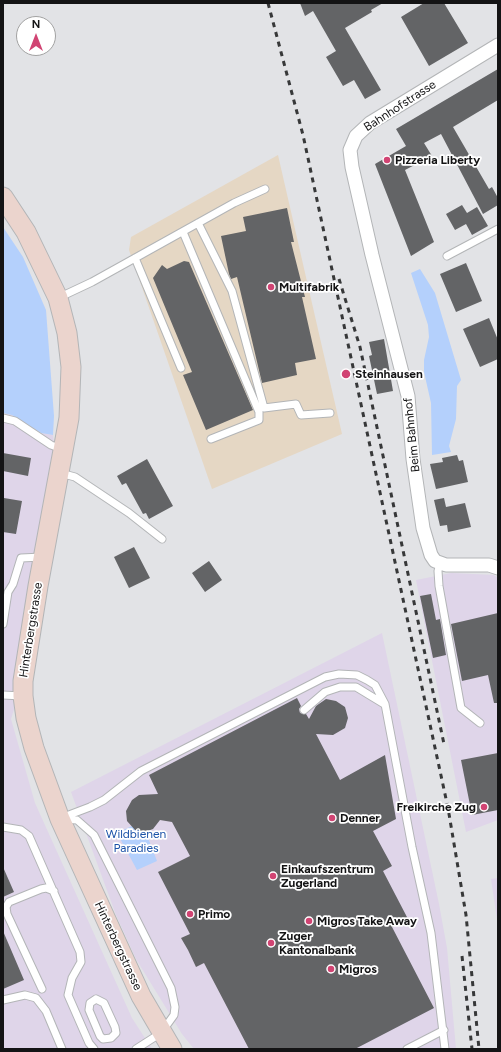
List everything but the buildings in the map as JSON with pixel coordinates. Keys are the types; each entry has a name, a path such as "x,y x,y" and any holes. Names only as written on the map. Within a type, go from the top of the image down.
{"street":[{"name":"Bahnhofstrasse","path":"380,289 350,159 352,143 356,136 370,123 497,48"},
{"name":"Hinterbergstrasse","path":"3,197 26,232 58,298 67,333 71,367 70,418 43,557 23,681 23,696 26,718 34,748 60,819 141,996 161,1033 172,1049"},
{"name":"Beim Bahnhof","path":"380,289 398,353 408,396 413,459 423,528 431,555 440,563"},
{"path":"440,563 455,567 489,565 498,568"}],"lane":[{"path":"58,298 265,189"},
{"path":"198,223 232,291 264,408 296,404 301,414 330,413"},
{"path":"447,256 498,229"},
{"path":"182,232 259,412 259,420 211,440"},
{"path":"135,258 181,368"},
{"path":"3,418 15,421 51,445 64,450"},
{"path":"60,473 75,477 128,513 162,539"},
{"path":"3,624 6,592 13,584 21,558 43,557"},
{"path":"440,563 438,571 439,586 461,708 480,723"},
{"path":"60,819 90,808 104,800 141,771 325,677 339,674 357,675 367,680 375,685 384,704 412,847 431,933 444,1030 445,1049"},
{"path":"304,710 325,692 340,687 356,687 384,704"},
{"path":"3,695 23,696"},
{"path":"278,700 286,698 291,701"},
{"path":"60,819 76,820 94,835 171,988 175,1011 161,1033 136,1049"},
{"path":"3,827 21,830 27,833 54,891 81,956 81,962 72,978 68,992 69,1000 89,1043 94,1049"},
{"path":"42,989 7,914 6,908 10,902 41,889 46,888 54,891"},
{"path":"3,1000 25,995 36,998 46,1011 62,1049"},
{"path":"96,999 103,1001 116,1027 116,1033 113,1037 109,1039 102,1037 90,1012 89,1006 92,1001 96,999"},
{"path":"77,1017 90,1012"},
{"path":"407,1049 444,1030"}],"shaded area":[{"path":"278,155 342,434 212,489 129,250 131,237"},
{"path":"3,413 12,415 41,433 53,435 55,457 23,681 11,719 35,803 132,1018 152,1049 3,1049"},
{"path":"451,573 494,575 498,578 498,820 466,832 416,580"},
{"name":"Einkaufszentrum Zugerland","path":"382,633 447,948 456,1049 194,1049 182,1034 136,959 116,915 71,792"},
{"path":"498,878 498,926 491,879"}],"green space":[{"path":"3,227 23,257 46,310 54,416 53,435 41,433 12,415 3,413"},
{"path":"420,269 435,293 461,380 457,386 456,419 449,446 451,452 432,455 431,403 424,372 424,360 429,337 428,325 411,273"},
{"name":"Wildbienen Paradies","path":"132,826 145,830 157,861 137,870 117,833"}],"railway":[{"path":"268,3 303,135 448,808 466,915 479,1049"},
{"path":"339,279 360,347 444,744"},
{"path":"462,956 472,1049"}],"place":[{"name":"Pizzeria Liberty","path":"387,160"},
{"name":"Multifabrik","path":"271,287"},
{"name":"Steinhausen","path":"346,374"},
{"name":"Freikirche Zug","path":"484,807"},
{"name":"Denner","path":"332,818"},
{"name":"Einkaufszentrum Zugerland","path":"273,876"},
{"name":"Primo","path":"190,914"},
{"name":"Migros Take Away","path":"309,921"},
{"name":"Zuger Kantonalbank","path":"271,943"},
{"name":"Migros","path":"331,969"}]}
